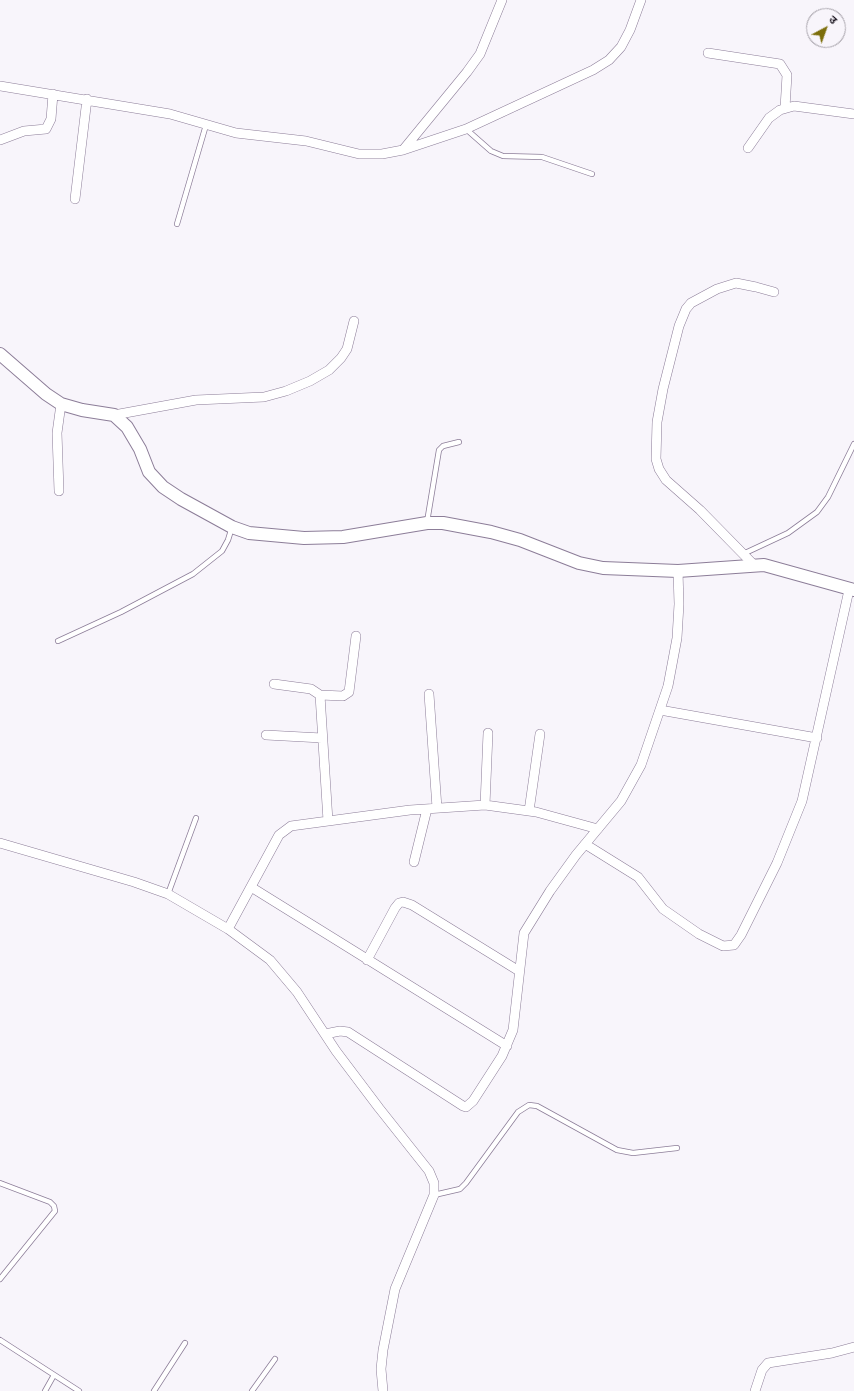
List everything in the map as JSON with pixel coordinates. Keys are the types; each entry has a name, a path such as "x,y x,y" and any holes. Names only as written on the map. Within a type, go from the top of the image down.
{"street":[{"path":"403,150 480,54 502,0"},
{"path":"0,86 87,99 170,114 236,133 306,141 358,154 382,154 403,150 466,129 593,70 609,60 621,47 630,30 642,0"},
{"path":"708,53 780,64 785,69 787,75 785,108"},
{"path":"0,140 24,131 46,129 51,119 53,94"},
{"path":"75,198 87,99"},
{"path":"748,148 769,118 785,108 794,106 854,114"},
{"path":"753,564 700,510 666,480 656,459 657,422 663,389 677,332 686,309 691,303 716,289 736,283 756,286 774,292"},
{"path":"0,354 46,394 61,404 82,410 114,415 196,400 264,397 286,391 310,381 329,370 341,358 347,349 354,321"},
{"path":"58,491 57,433 61,404"},
{"path":"114,415 127,427 150,472 163,487 181,499 232,527 249,533 304,538 343,537 427,523 467,526 520,540 579,563 603,568 678,571 753,564 769,566 852,590 802,801 794,824 741,935 734,945 723,946 698,934 663,909 638,877 585,844"},
{"path":"325,1034 340,1031 348,1032 459,1104 466,1107 473,1101 507,1046 513,1030 524,933 530,920 585,844 630,789 641,765 668,686 677,638 679,604 678,571"},
{"path":"274,684 311,689 320,695 344,696 349,692 356,636"},
{"path":"429,694 436,808"},
{"path":"320,695 328,820"},
{"path":"660,710 817,738"},
{"path":"485,805 488,733"},
{"path":"529,811 540,734"},
{"path":"266,735 322,738"},
{"path":"228,929 283,830 291,826 427,808 485,805 529,811 598,829"},
{"path":"414,862 427,808"},
{"path":"0,843 134,882 168,894 228,929 270,960 284,975 379,1108 429,1171 434,1183 434,1196 396,1289 380,1369 382,1391"},
{"path":"251,887 507,1046"},
{"path":"367,960 395,908 399,903 403,902 412,905 519,971"},
{"path":"755,1391 762,1370 768,1363 832,1353 854,1347"}],"lane":[{"path":"177,224 206,125"},
{"path":"466,129 491,152 504,156 542,157 592,174"},
{"path":"427,523 439,450 443,446 459,442"},
{"path":"743,554 788,533 816,512 828,497 854,444"},
{"path":"58,641 121,612 193,574 222,551 228,540 232,527"},
{"path":"168,894 196,818"},
{"path":"434,1196 460,1188 466,1183 514,1118 524,1106 529,1105 536,1106 617,1150 633,1153 677,1148"},
{"path":"0,1183 50,1202 54,1206 55,1211 0,1279"},
{"path":"0,1340 79,1391"},
{"path":"154,1391 185,1343"},
{"path":"252,1391 275,1359"},
{"path":"45,1391 54,1375"}]}
